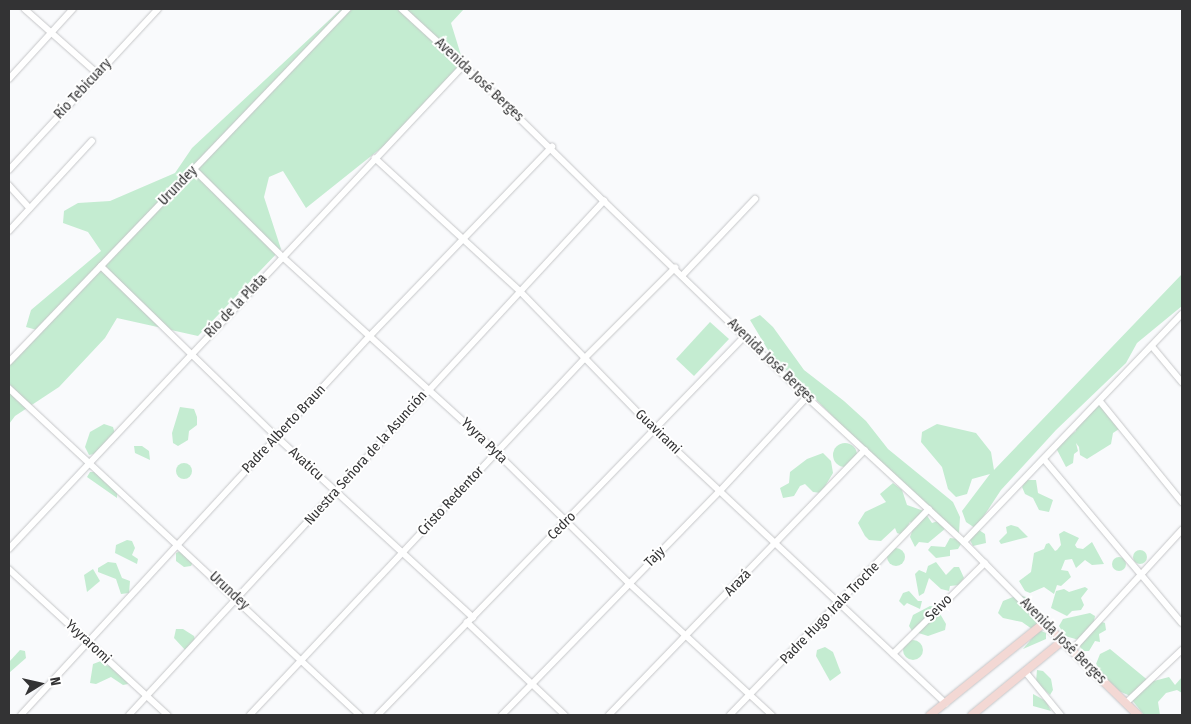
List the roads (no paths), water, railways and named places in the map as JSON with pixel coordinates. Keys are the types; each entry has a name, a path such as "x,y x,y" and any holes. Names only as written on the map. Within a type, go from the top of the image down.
{"main road":[{"name":"Avenida José Berges","path":"1044,623 1138,715"},
{"path":"930,715 1044,623"},
{"path":"972,715 1062,641"}],"street":[{"path":"25,9 97,73"},
{"path":"9,79 73,9"},
{"name":"Río Tebicuary","path":"9,170 158,9"},
{"name":"Urundey","path":"9,362 347,9"},
{"name":"Avenida José Berges","path":"402,9 464,64 552,147 604,201 806,397 964,542 1044,623"},
{"name":"Río de la Plata","path":"9,549 464,64"},
{"path":"9,231 92,141"},
{"name":"Padre Alberto Braun","path":"21,715 276,436 552,147"},
{"name":"Guavirami","path":"375,158 520,291 656,431 838,604 946,703"},
{"name":"Yvyra Pyta","path":"194,169 283,257 496,452 630,583 772,715"},
{"path":"9,185 30,208"},
{"path":"682,276 754,199"},
{"name":"Nuestra Señora de la Asunción","path":"129,715 238,600 604,201"},
{"name":"Avaticu","path":"101,266 183,342 190,354 276,436 473,616"},
{"name":"Cristo Redentor","path":"250,715 584,359 674,268"},
{"path":"964,542 1182,314"},
{"name":"Cedro","path":"378,715 656,431 745,336"},
{"path":"1152,346 1182,382"},
{"name":"Urundey","path":"9,388 360,715"},
{"name":"Tajy","path":"502,715 720,491 806,397"},
{"path":"1100,401 1182,502"},
{"name":"Arazá","path":"609,715 865,450"},
{"path":"1044,459 1182,623"},
{"name":"Padre Hugo Irala Troche","path":"730,715 929,509"},
{"path":"1072,650 1182,530"},
{"name":"Seivo","path":"893,654 985,563"},
{"name":"Yvyraromi","path":"9,569 168,715"},
{"path":"467,622 565,715"},
{"path":"1126,703 1182,650"},
{"path":"1025,671 1061,715"}]}
